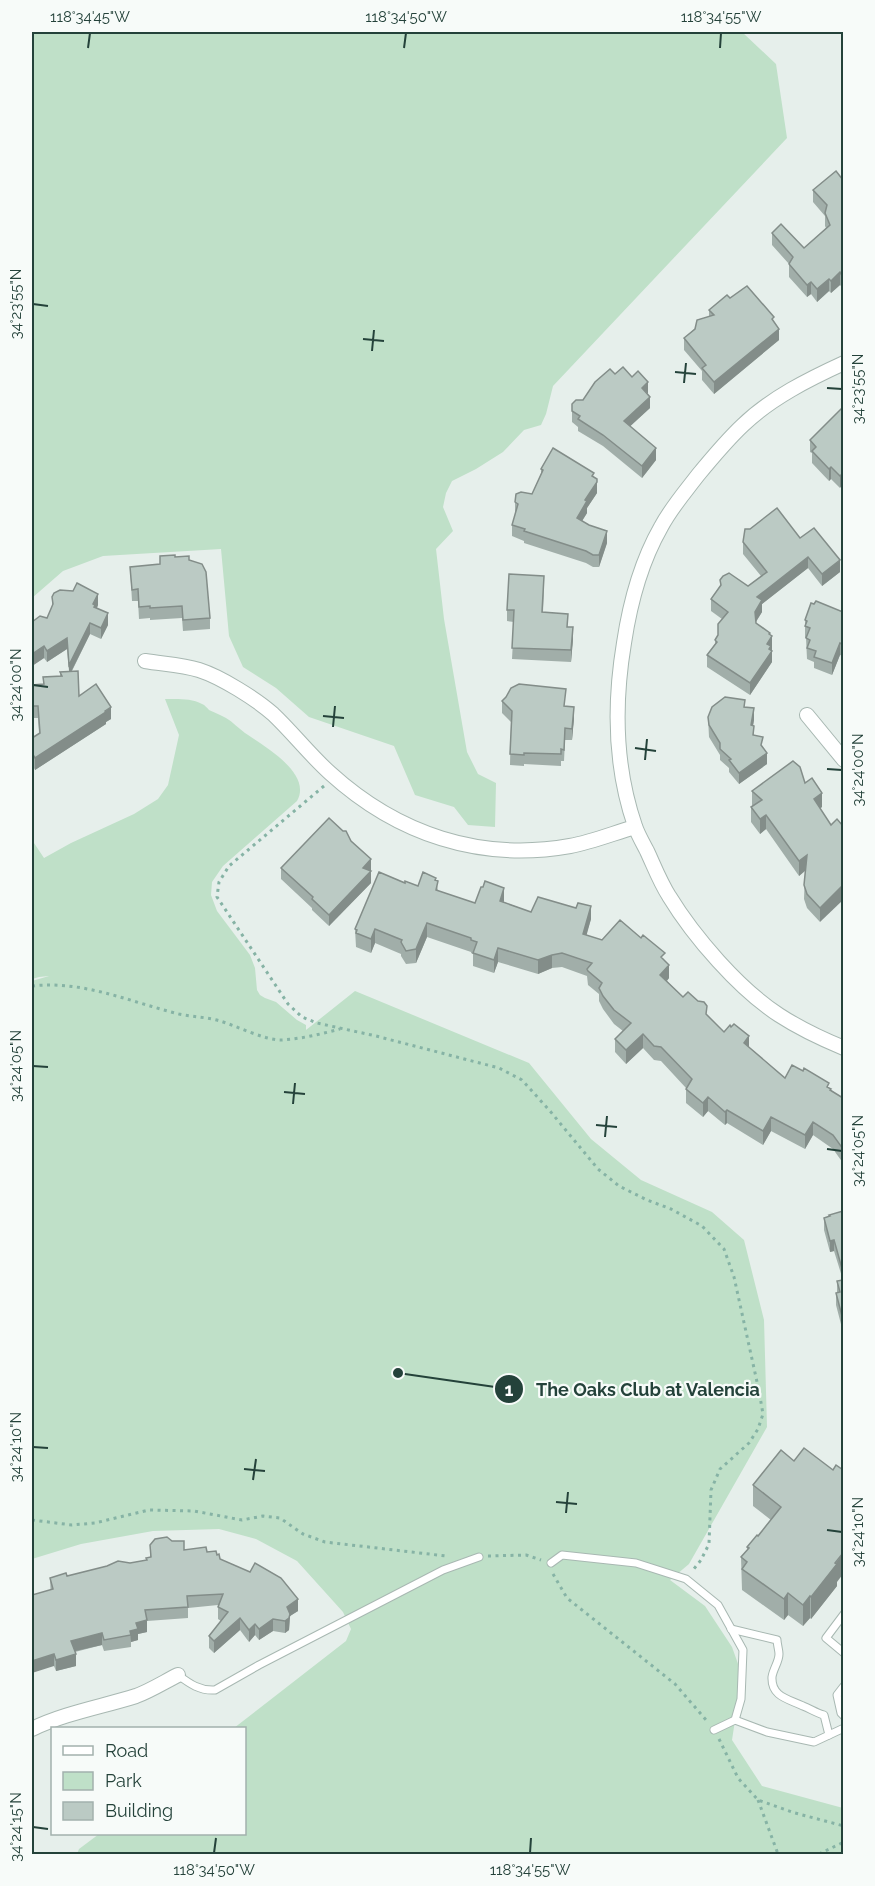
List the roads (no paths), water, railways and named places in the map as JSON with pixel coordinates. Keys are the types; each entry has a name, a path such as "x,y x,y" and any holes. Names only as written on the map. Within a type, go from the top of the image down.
{"street":[{"path":"843,363 779,398 745,423 717,452 680,497 661,527 640,575 628,616 621,658 618,698 620,756 635,827 669,895 699,938 740,983 778,1015 823,1040 843,1048"},
{"path":"145,661 199,670 231,685 272,714 334,777 368,803 410,828 474,847 502,850 570,846 635,827"},
{"path":"807,715 843,760"},
{"path":"32,1729 47,1721 137,1695 178,1675"}],"lane":[{"path":"551,1563 562,1555 636,1563 687,1579 718,1605 743,1650 741,1699 735,1720"},
{"path":"178,1675 193,1686 207,1691 215,1690 443,1570 479,1557"},
{"path":"843,1614 826,1638 843,1653"},
{"path":"731,1629 777,1640 779,1655 772,1675 773,1687 780,1696 824,1715 829,1735"},
{"path":"843,1686 837,1695 843,1716"},
{"path":"714,1730 735,1720 767,1732 814,1742 843,1728"}],"place":[{"name":"The Oaks Club at Valencia","path":"398,1373"}]}
